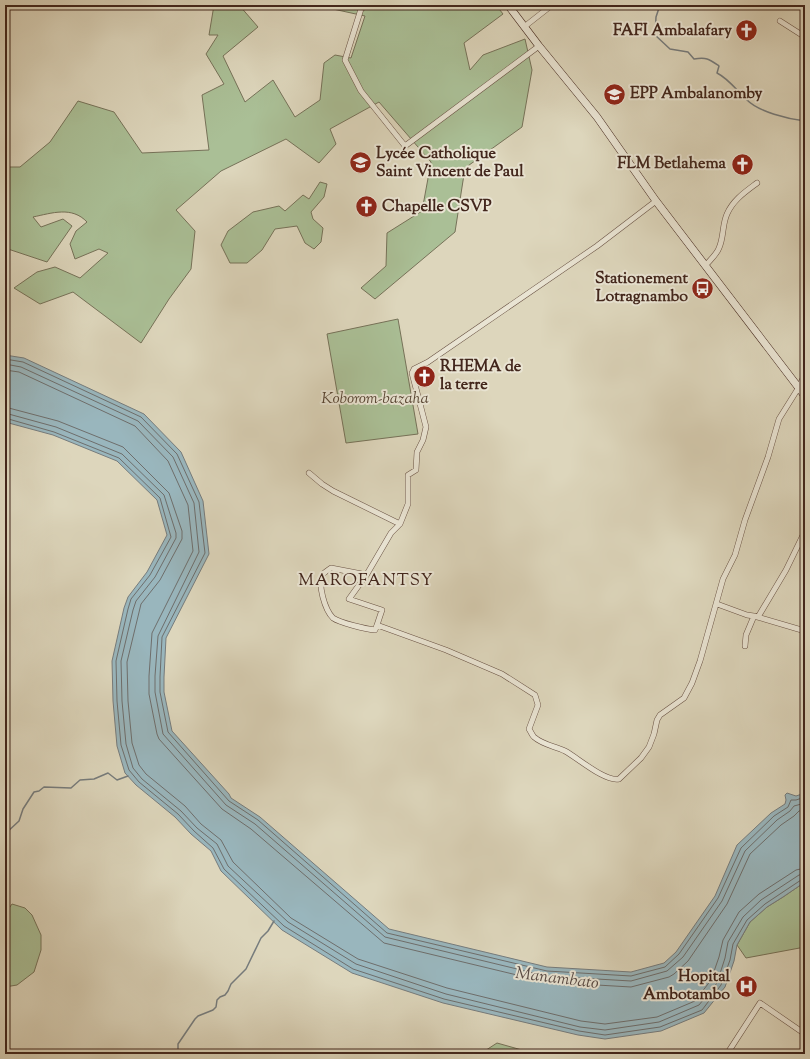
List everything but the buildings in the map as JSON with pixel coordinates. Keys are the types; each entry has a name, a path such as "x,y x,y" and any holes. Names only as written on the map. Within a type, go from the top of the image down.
{"main road":[{"path":"508,5 539,46 597,117 656,201 805,396"}],"street":[{"path":"367,5 361,9 345,60 361,91 405,146 539,46"},
{"path":"524,27 552,5"},
{"path":"780,21 805,37"},
{"path":"706,265 719,248 726,215 731,206 740,196 757,183"},
{"path":"367,574 331,568 324,574 320,585 324,601 333,618 357,627 375,630 382,610 349,599 367,574 391,533 400,524 408,504 408,475 416,470 417,452 423,440 426,427 414,387 412,373 414,369 428,362 596,246 656,201"},
{"path":"377,625 446,650 502,674 535,695 538,705 529,729 534,737 542,742 565,751 602,774 615,780 619,779 641,758 649,747 657,720 660,716 684,698 692,682 700,661 723,579 735,555 745,520 768,457 779,419 799,387 805,374"},
{"path":"309,473 333,491 400,524"},
{"path":"745,646 746,635 786,570 805,532"},
{"path":"717,604 747,616 756,617 805,631"},
{"path":"727,1054 760,1004 805,1034"}],"green space":[{"path":"214,5 239,5 258,27 223,56 245,102 273,80 295,117 320,100 324,63 335,55 351,58 365,16 333,9 328,5 496,5 503,14 464,43 470,70 483,55 525,39 532,70 522,127 465,168 455,232 375,299 361,288 386,266 387,233 422,211 431,162 379,102 330,129 336,144 319,163 286,139 221,171 176,210 195,231 191,269 169,299 141,343 73,292 40,304 14,288 37,272 55,267 80,278 108,253 99,249 75,259 70,244 76,231 87,222 81,217 68,212 33,217 41,227 63,219 72,226 47,262 5,248 5,163 9,167 20,167 50,142 78,101 114,112 142,153 209,150 202,95 224,84 206,54 218,35 209,35"},
{"path":"320,182 327,184 324,197 311,212 313,219 323,228 321,242 314,249 305,243 297,226 275,229 262,250 247,263 230,263 221,245 228,231 253,212 279,206 285,211 303,195 309,199"},
{"name":"Koborom-bazaha","path":"398,319 418,434 346,443 327,334"},
{"path":"805,882 805,947 746,958 737,945 750,922 767,907"},
{"path":"12,904 25,908 32,915 41,935 41,950 34,972 17,985 5,987 5,914"},
{"path":"497,1043 529,1052 530,1054 480,1054"}],"water":[{"name":"Manambato","path":"5,355 24,358 144,414 181,452 203,501 209,554 166,638 164,692 172,731 231,798 260,817 389,929 547,967 631,972 664,963 676,952 715,896 737,845 771,813 785,804 785,795 787,793 796,796 805,793 805,882 767,907 750,922 737,945 734,961 725,987 704,1013 661,1031 605,1039 578,1035 443,1003 352,973 282,930 221,871 211,851 191,834 175,817 136,785 125,773 117,746 113,701 112,661 124,608 128,597 147,572 167,535 157,500 117,461 53,435 5,422"}],"waterway":[{"path":"660,5 656,17 655,35 670,49 688,52 694,59 705,58 713,62 719,66 717,73 729,82 747,100 759,108 782,117 805,121"},
{"path":"5,834 19,821 23,809 34,792 39,791 44,787 71,788 80,780 94,779 108,773 117,780 128,776"},
{"path":"178,1054 178,1044 195,1019 216,1007 217,1000 225,995 231,984 246,969 261,938 268,931 274,921"}],"place":[{"name":"FAFI Ambalafary","path":"747,31"},
{"name":"EPP Ambalanomby","path":"614,94"},
{"name":"Lycée Catholique Saint Vincent de Paul","path":"361,163"},
{"name":"FLM Betlahema","path":"742,164"},
{"name":"Chapelle CSVP","path":"366,207"},
{"name":"Stationement Lotragnambo","path":"703,288"},
{"name":"RHEMA de la terre","path":"424,376"},
{"name":"Hopital Ambotambo","path":"746,986"}],"district":[{"name":"MAROFANTSY","path":"366,581"}]}
